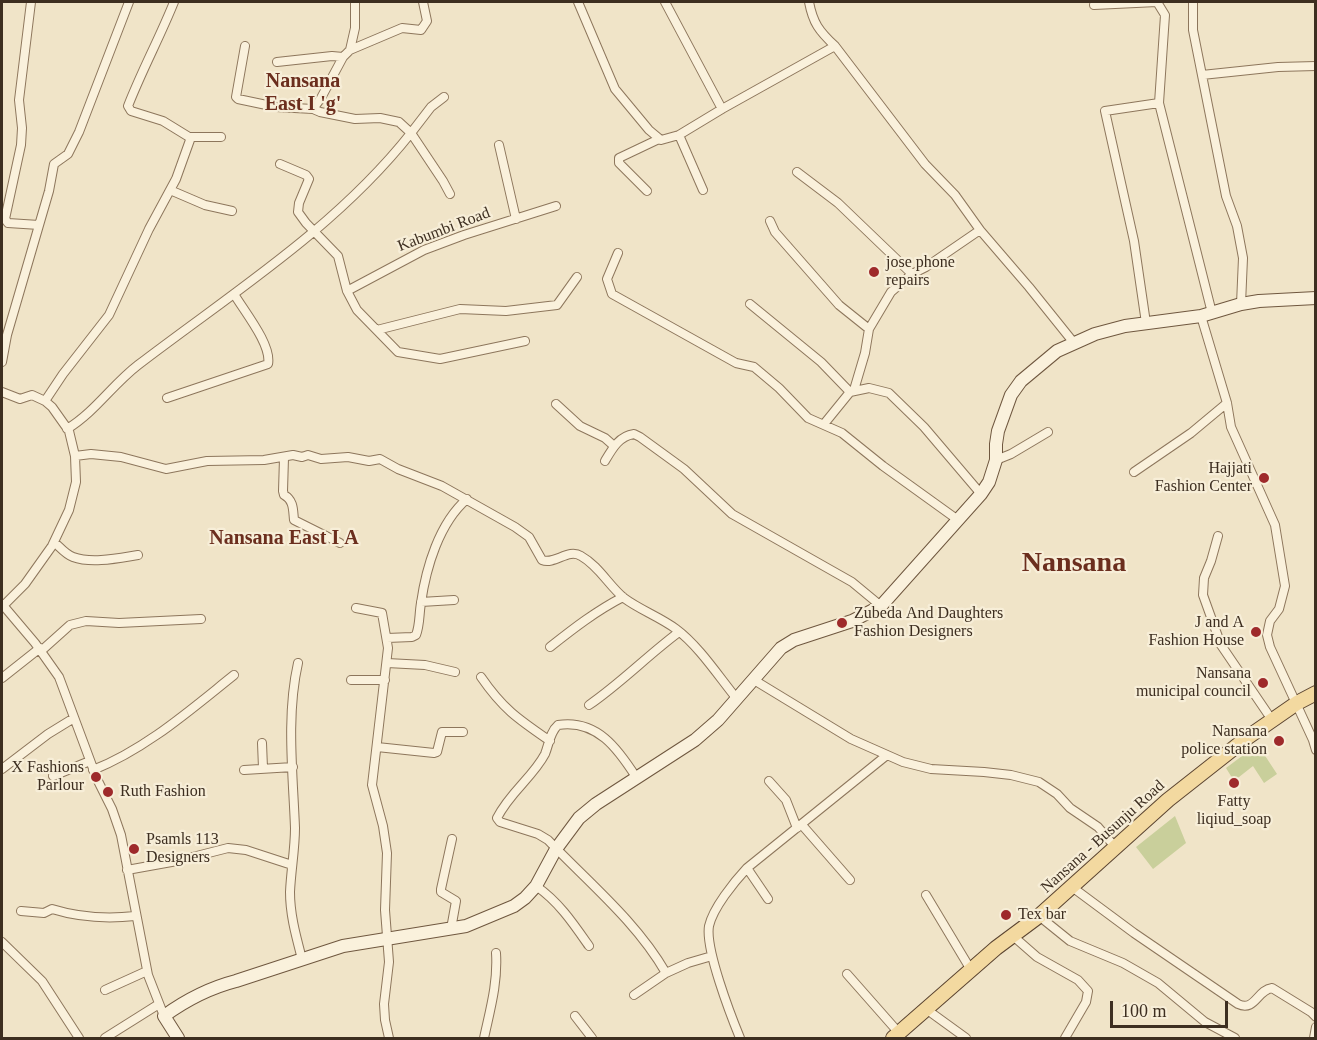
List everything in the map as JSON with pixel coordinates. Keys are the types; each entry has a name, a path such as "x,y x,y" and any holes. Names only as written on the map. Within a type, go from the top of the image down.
{"main road":[{"name":"Nansana - Busunju Road","path":"896,1036 971,970 1039,916 1168,800 1248,737 1297,703 1316,693"}],"street":[{"path":"31,2 19,100 21,145 5,219 8,223 39,225"},
{"path":"2,362 49,191 54,164 68,154 79,132 129,2"},
{"path":"174,2 162,33 145,62 128,106 131,111 163,121 189,137 221,137"},
{"path":"350,50 355,28 355,2"},
{"path":"313,109 343,57 350,50 402,28 421,30 427,21 423,2"},
{"path":"578,2 615,89 658,139"},
{"path":"665,2 722,109"},
{"path":"809,2 812,18 822,34 835,46 925,164 955,195 980,231 1074,343"},
{"path":"1094,5 1157,2 1165,15 1159,103 1231,427 1275,525 1285,586 1283,599 1270,621 1267,635 1270,647 1297,703 1316,750"},
{"path":"1193,2 1193,30 1226,196 1237,226 1243,258 1241,304"},
{"path":"245,46 236,97 276,107 313,109 355,119 380,118 399,122 411,133 450,194"},
{"path":"647,191 619,163 619,158 658,139 664,140 679,135 835,46"},
{"path":"277,62 343,57"},
{"path":"1202,75 1316,66"},
{"path":"67,429 95,407 122,377 234,294 343,206 377,173 431,107 444,97"},
{"path":"1146,324 1134,241 1105,111 1159,103"},
{"path":"679,135 703,190"},
{"path":"45,401 109,315 176,179 190,141 189,137"},
{"path":"498,145 516,219"},
{"path":"280,164 302,173 309,179 299,203 298,212 338,256 347,291 357,310 391,347 398,352 440,359 525,341"},
{"path":"797,171 838,203 912,274"},
{"path":"170,190 205,205 232,211"},
{"name":"Kabumbi Road","path":"347,291 424,250 556,206"},
{"path":"770,221 775,232 824,289 839,305 869,329"},
{"path":"824,424 852,391 865,353 869,329 891,292 912,274 980,231"},
{"path":"618,253 607,279 612,294 736,363 754,367 779,388 808,418 842,433 958,520"},
{"path":"377,330 460,309 506,311 557,305 578,277"},
{"path":"167,398 268,364 268,356 256,329 234,294"},
{"path":"105,1038 161,1010 218,986 343,946 451,929 479,922 514,906 536,886 556,849 579,818 636,777 715,730 781,648 794,640 852,621 881,606 981,494 989,482 996,460 998,431 1011,395 1021,381 1057,351 1095,334 1207,314 1241,304 1316,298"},
{"path":"750,304 821,362 852,391"},
{"path":"852,391 869,388 889,393 924,427 981,494"},
{"path":"2,392 20,399 32,395 52,407 67,429 75,456 76,482 62,528 54,543 25,584 2,605 41,650 58,677 118,826 147,971 161,1010 178,1038"},
{"path":"1134,472 1191,433 1227,403"},
{"path":"556,404 580,426 606,438 614,446"},
{"path":"996,460 1011,454 1048,432"},
{"path":"605,461 614,446 628,435 634,434 640,437 684,469 732,514 852,582 881,606"},
{"path":"75,456 91,454 121,457 166,469 207,461 235,462 284,458 293,455 302,457 308,455 321,459 348,457 380,459 467,499 529,537 542,560 549,562 569,554 580,555 595,567 623,597 679,632 738,699"},
{"path":"284,458 283,491 293,506 294,520 340,543"},
{"path":"387,638 416,635 421,602 436,544 452,514 467,499"},
{"path":"1218,536 1212,561 1204,578 1203,595 1221,645 1272,720"},
{"path":"54,543 67,554 80,559 138,555"},
{"path":"550,647 580,623 623,597"},
{"path":"421,602 454,600"},
{"path":"356,608 382,613 387,638 387,663 372,785 386,840 385,910 389,962 384,1004 389,1038"},
{"path":"2,678 41,650 70,625 87,621 119,623 201,619"},
{"path":"589,705 646,656 679,632"},
{"path":"298,663 294,699 295,828 291,913 302,959"},
{"path":"387,663 425,665 455,672"},
{"path":"53,776 117,760 179,718 234,675"},
{"path":"481,677 496,698 513,715 550,741"},
{"path":"351,680 385,681"},
{"path":"754,680 851,739 903,762 931,769 1011,775 1039,782 1057,794 1070,808 1098,826 1116,848"},
{"path":"2,769 48,734 74,718"},
{"path":"636,777 620,753 592,729 558,725 544,756 505,803 497,818 500,822 538,834 556,849 619,913 658,959 666,973"},
{"path":"377,747 434,753 437,752 442,732 462,732"},
{"path":"262,744 262,768"},
{"path":"740,1038 712,956 709,927 712,918 733,882 747,868 887,755"},
{"path":"244,770 293,767"},
{"path":"768,781 786,800 799,826 850,880"},
{"path":"451,929 456,901 441,892 441,889 452,838"},
{"path":"126,870 177,861 228,848 246,850 292,865"},
{"path":"747,868 768,899"},
{"path":"536,886 564,910 589,946"},
{"path":"1071,887 1118,922 1243,1007 1250,1006 1266,989 1272,988 1316,1017"},
{"path":"926,895 971,970"},
{"path":"21,911 44,913 52,909 65,913 112,918 135,916"},
{"path":"1039,916 1070,941 1124,963 1158,983 1205,1022 1235,1038"},
{"path":"1013,936 1037,957 1078,980 1088,991 1086,1002 1065,1038"},
{"path":"2,942 42,981 79,1038"},
{"path":"483,1038 497,969 496,953"},
{"path":"634,995 666,973 712,956"},
{"path":"105,990 147,971"},
{"path":"847,974 896,1036"},
{"path":"926,1009 966,1038"},
{"path":"575,1016 592,1038"},
{"path":"1314,1038 1316,1027"}],"green space":[{"path":"1254,747 1260,748 1277,774 1264,783 1253,766 1234,781 1226,768"},
{"path":"1175,816 1186,843 1153,869 1136,847"}],"place":[{"name":"jose phone repairs","path":"874,272"},
{"name":"Hajjati Fashion Center","path":"1264,478"},
{"name":"Zubeda And Daughters Fashion Designers","path":"842,623"},
{"name":"J and A Fashion House","path":"1256,632"},
{"name":"Nansana municipal council","path":"1263,683"},
{"name":"Nansana police station","path":"1279,741"},
{"name":"X Fashions Parlour","path":"96,777"},
{"name":"Fatty liqiud_soap","path":"1234,783"},
{"name":"Ruth Fashion","path":"108,792"},
{"name":"Psamls 113 Designers","path":"134,849"},
{"name":"Tex bar","path":"1006,915"}],"district":[{"name":"Nansana East I 'g'","path":"303,94"},
{"name":"Nansana East I A","path":"284,539"},
{"name":"Nansana","path":"1074,564"}]}
